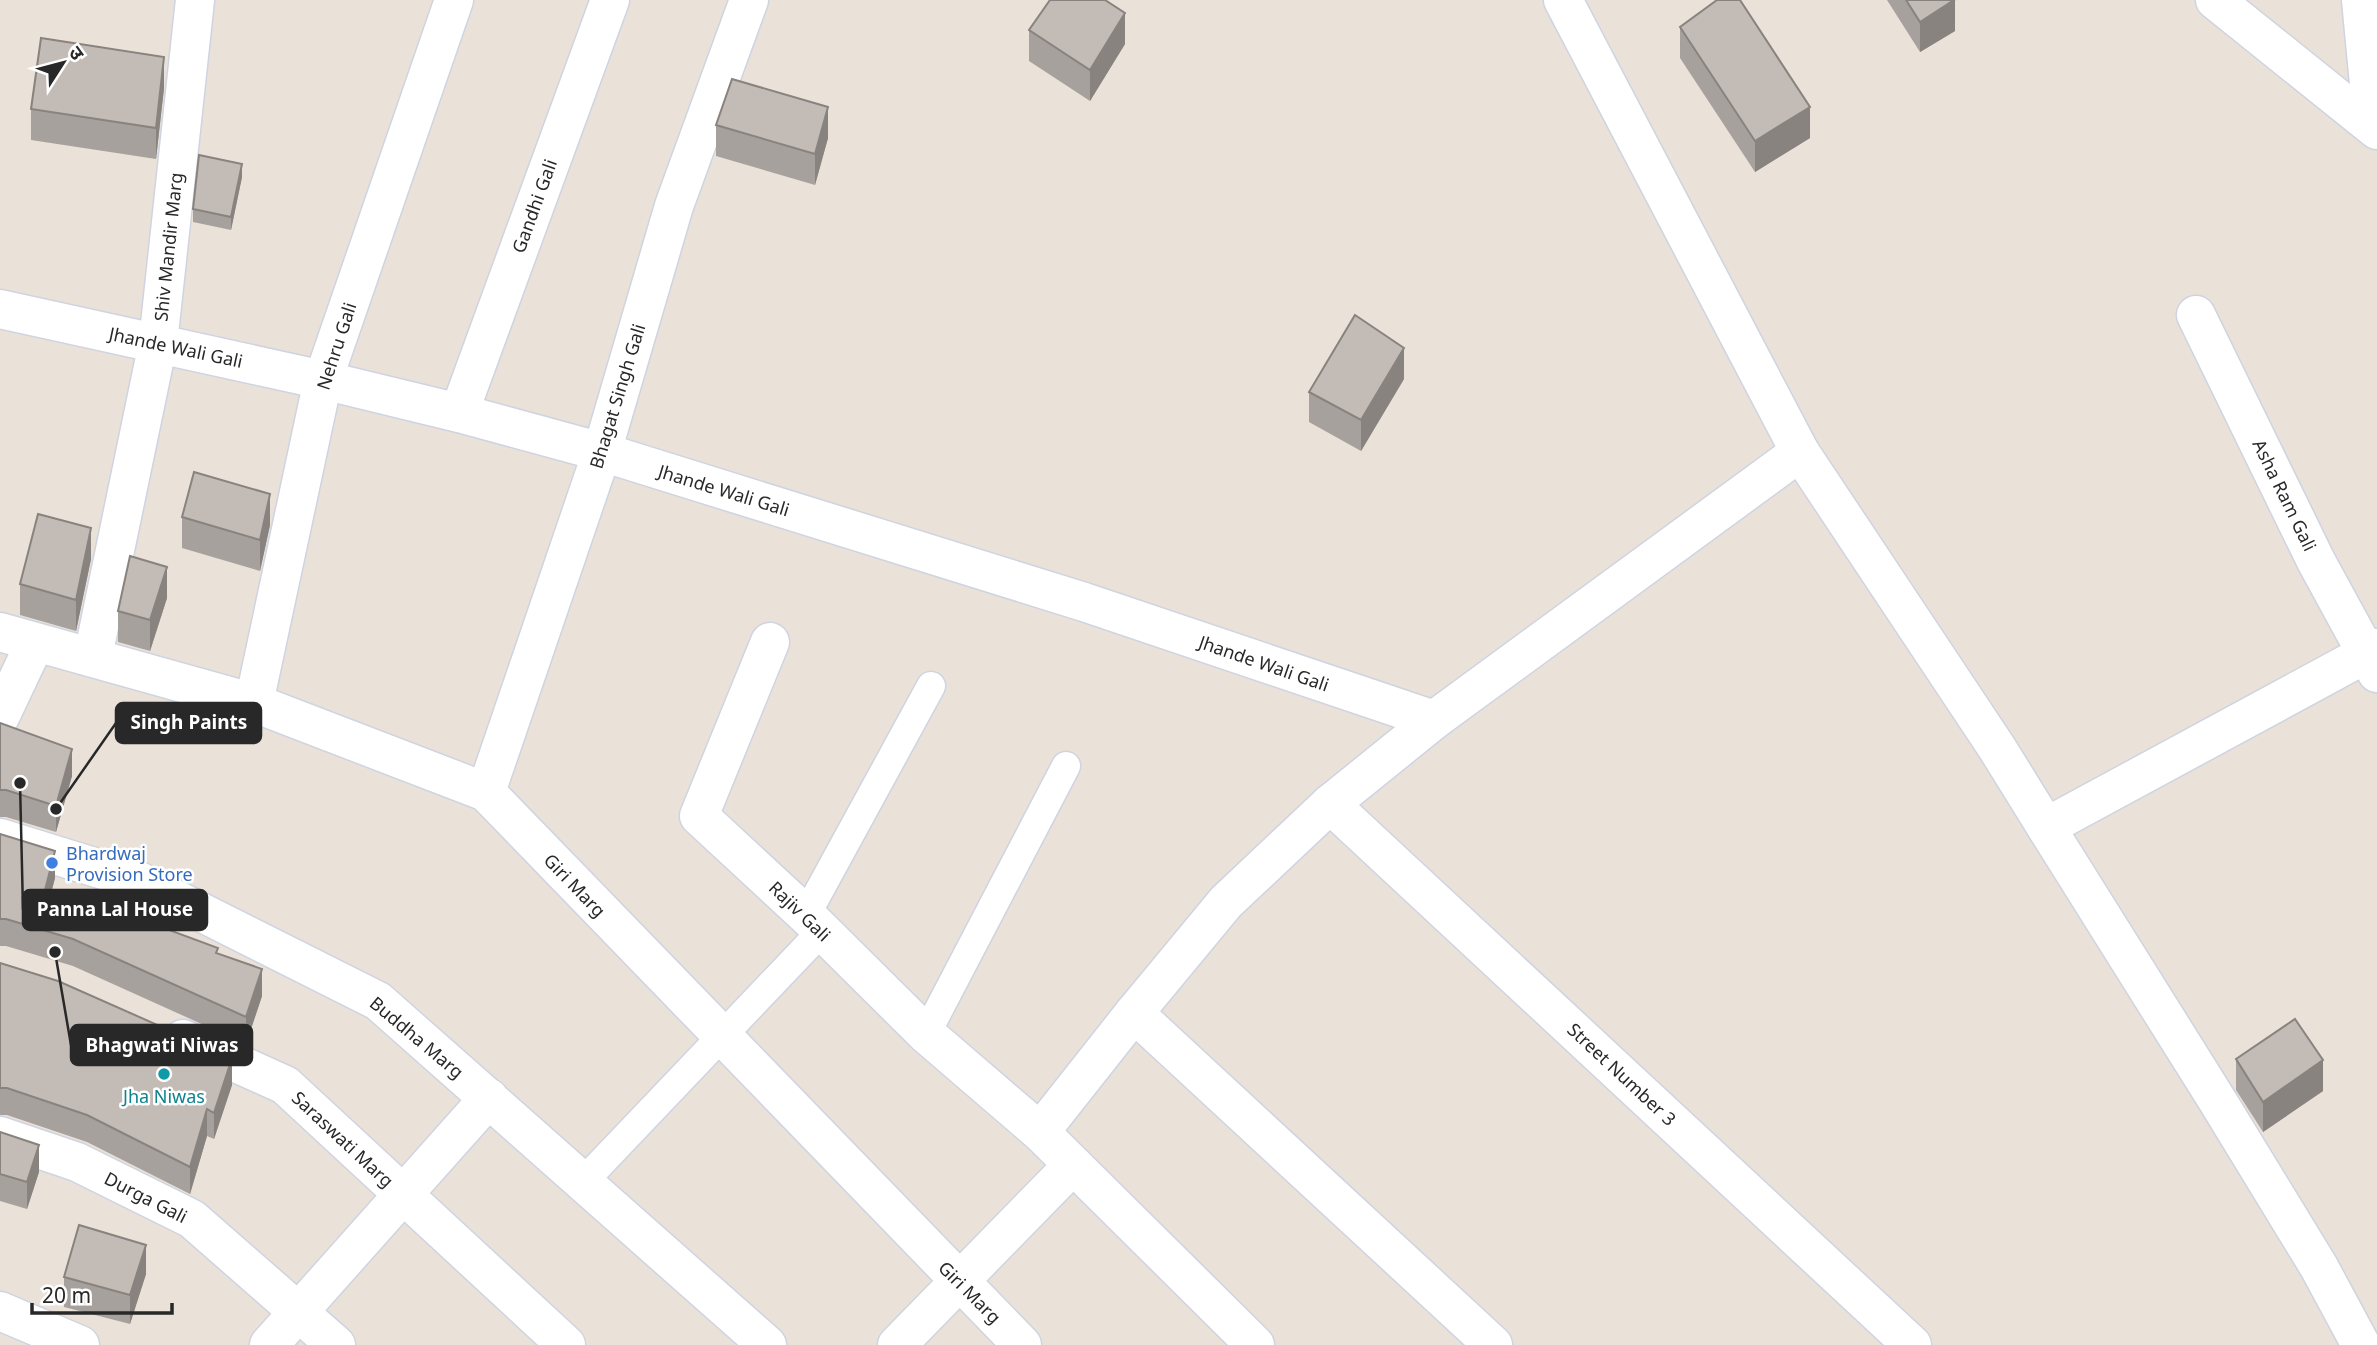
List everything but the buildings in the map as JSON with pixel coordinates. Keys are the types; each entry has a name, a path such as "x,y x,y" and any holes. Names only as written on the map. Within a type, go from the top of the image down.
{"street":[{"name":"Shiv Mandir Marg","path":"93,656 158,343 195,0"},
{"name":"Nehru Gali","path":"254,703 323,380 454,0"},
{"name":"Gandhi Gali","path":"458,413 610,0"},
{"name":"Bhagat Singh Gali","path":"486,792 601,452 674,206 749,0"},
{"path":"1563,0 1800,452 1997,748 2237,1133 2319,1268 2361,1345"},
{"path":"2215,0 2375,128"},
{"path":"2361,0 2375,128"},
{"name":"Jhande Wali Gali","path":"0,309 323,380 601,452 1084,602 1434,720"},
{"name":"Asha Ram Gali","path":"2196,315 2316,561 2373,658"},
{"path":"1040,1132 1226,902 1330,804 1434,720 1800,452"},
{"path":"0,717 18,637"},
{"name":"Giri Marg","path":"18,637 254,703 486,792 1022,1345"},
{"name":"Rajiv Gali","path":"770,642 699,816 926,1034 1040,1132 1255,1345"},
{"path":"2046,827 2373,658"},
{"name":"Street Number 3","path":"1330,804 1912,1345"},
{"name":"Buddha Marg","path":"0,838 139,881 378,1001 767,1345"},
{"path":"1134,1013 1493,1345"},
{"name":"Saraswati Marg","path":"151,1025 285,1085 566,1345"},
{"path":"269,1345 489,1098"},
{"name":"Durga Gali","path":"0,1136 77,1162 192,1219 336,1345"},
{"path":"897,1345 1073,1165"},
{"path":"0,1311 80,1345"}],"lane":[{"path":"582,1183 721,1036 813,923 931,686"},
{"path":"926,1034 1066,766"}],"place":[{"name":"Panna Lal House","path":"20,783"},
{"name":"Singh Paints","path":"56,809"},
{"name":"Bhardwaj Provision Store","path":"52,863"},
{"name":"Bhagwati Niwas","path":"55,952"},
{"name":"Jha Niwas","path":"164,1074"}]}
